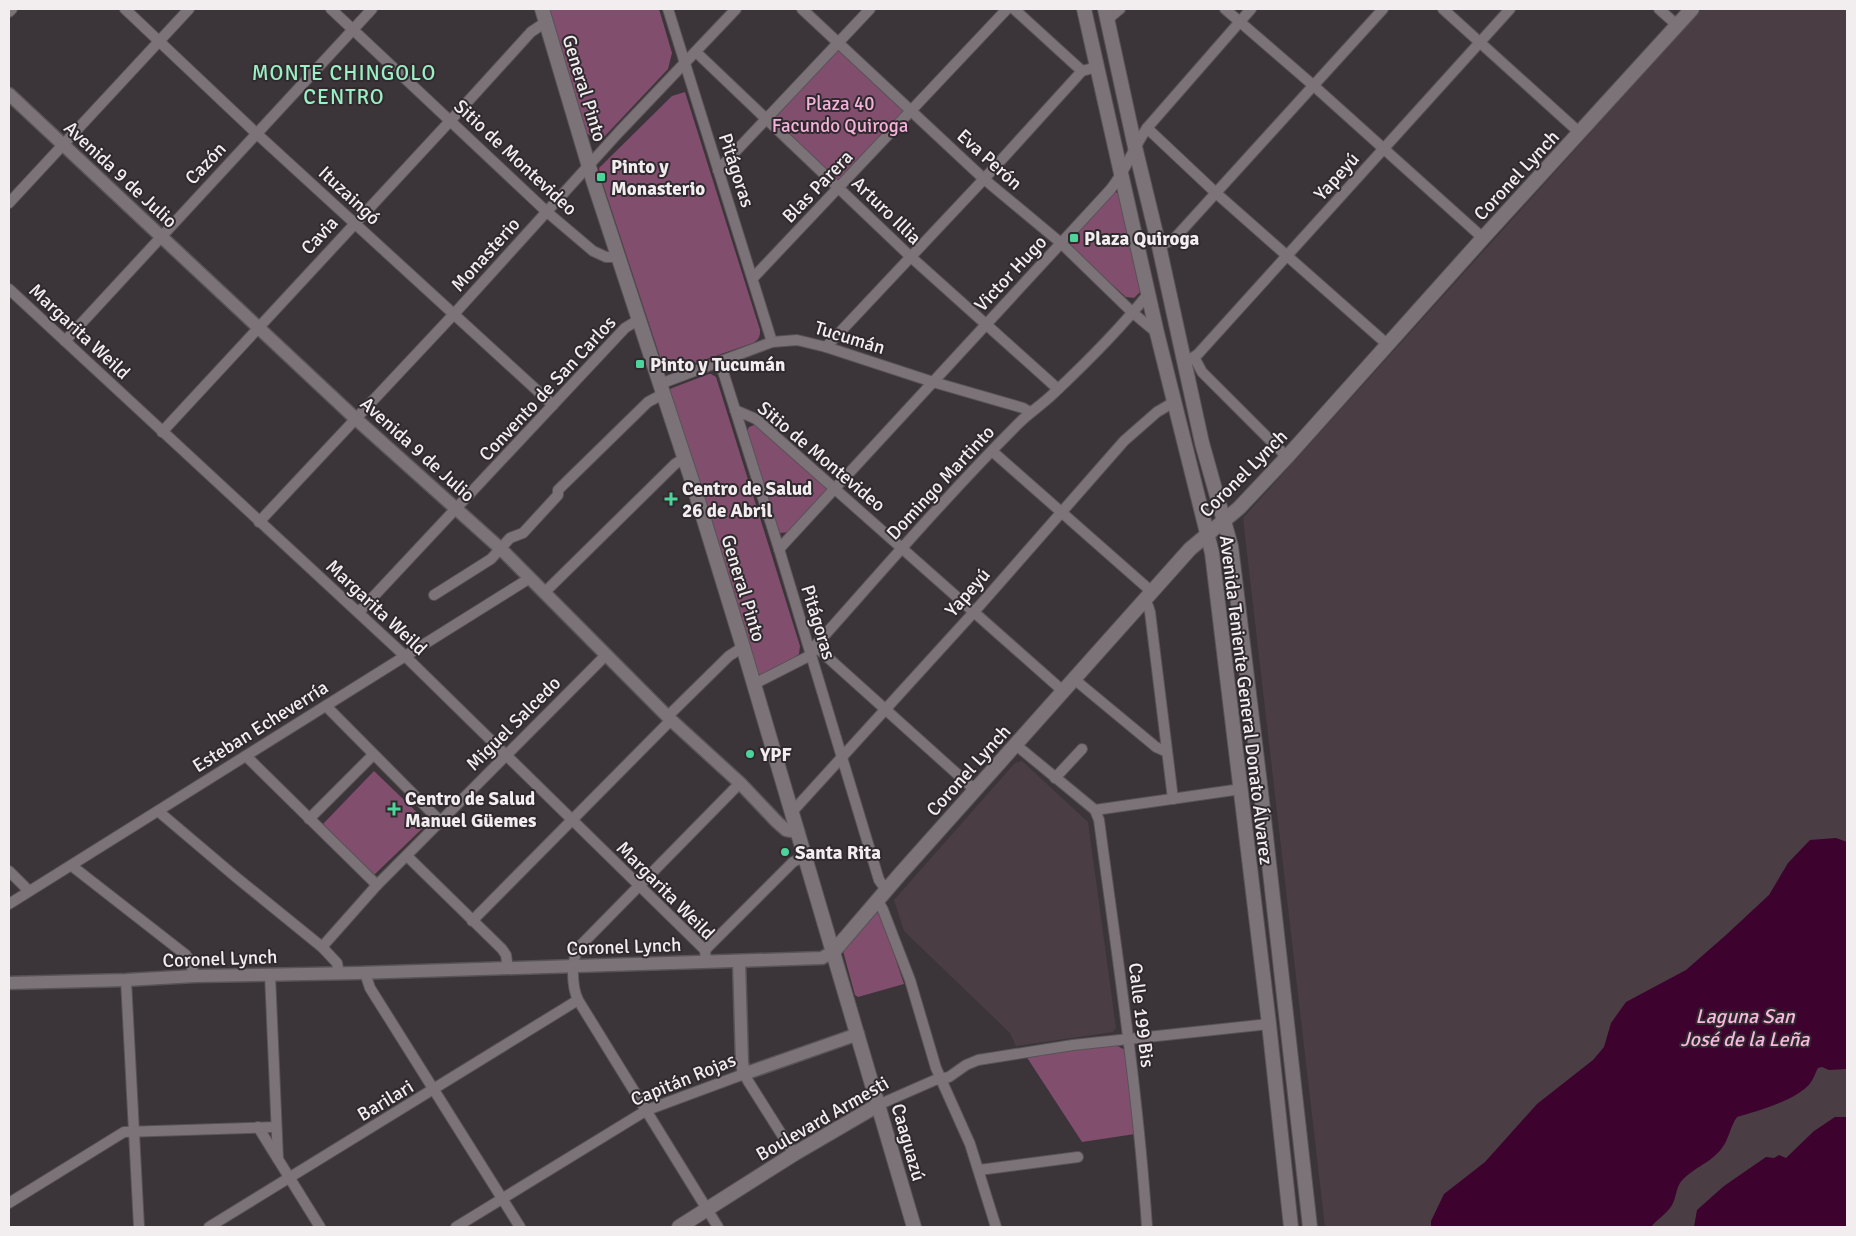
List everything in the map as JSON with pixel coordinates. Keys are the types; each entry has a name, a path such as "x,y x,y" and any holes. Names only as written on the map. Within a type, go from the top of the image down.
{"main road":[{"name":"Avenida Teniente General Donato Álvarez","path":"1084,9 1157,333 1208,534 1215,571 1269,1024 1291,1227"},
{"name":"Coronel Lynch","path":"834,951 1190,549 1239,508 1287,457 1692,9"},
{"name":"Avenida Teniente General Donato Álvarez","path":"1106,14 1134,147 1189,360 1188,377 1202,443 1231,546 1265,820 1310,1227"},
{"name":"General Pinto","path":"544,15 638,320 685,458 834,951"},
{"name":"Caaguazú","path":"834,951 914,1227"},
{"name":"Boulevard Armesti","path":"679,1227 794,1154 878,1104"}],"street":[{"path":"9,12 12,9"},
{"name":"Ituzaingó","path":"126,9 256,133 553,405"},
{"path":"9,202 189,9"},
{"name":"Sitio de Montevideo","path":"331,9 547,212 593,250 606,256 618,257"},
{"name":"Cazón","path":"65,341 372,9"},
{"name":"Pitágoras","path":"668,9 772,342"},
{"name":"Monasterio","path":"259,522 590,167 619,132 736,9"},
{"name":"Eva Perón","path":"802,9 984,179 1061,244 1133,313 1157,333"},
{"path":"718,170 870,9"},
{"name":"Blas Parera","path":"753,278 1007,9"},
{"path":"1014,9 1082,71"},
{"path":"1106,14 1120,9"},
{"path":"1225,9 1483,238"},
{"name":"Victor Hugo","path":"779,549 1110,190 1122,174 1134,147 1147,128 1251,9"},
{"path":"1159,246 1174,239 1383,9"},
{"path":"1442,9 1580,133"},
{"name":"Yapeyú","path":"1189,360 1288,256 1510,9"},
{"path":"1659,9 1678,25"},
{"name":"Cavia","path":"162,432 451,120 544,15"},
{"name":"Arturo Illia","path":"696,52 985,325 1058,389"},
{"path":"826,347 984,179 1082,71 1097,66"},
{"name":"Avenida 9 de Julio","path":"9,94 356,419 501,549 606,655 740,783 786,830 791,832 798,830"},
{"path":"1147,128 1216,193 1388,345"},
{"name":"Margarita Weild","path":"9,289 404,655 640,886 706,956"},
{"name":"Domingo Martinto","path":"754,684 802,661 903,547 992,451 1030,412 1058,389 1133,313 1148,294"},
{"name":"Convento de San Carlos","path":"359,612 625,328 638,320"},
{"name":"Tucumán","path":"661,389 720,362 772,342 797,340 826,347 933,382 1023,408 1030,412"},
{"path":"1189,360 1287,457"},
{"name":"Pitágoras","path":"720,362 813,650 842,757 879,880 887,919 910,980 940,1078 970,1144 996,1227"},
{"path":"1188,377 1197,372 1202,372"},
{"path":"434,595 491,558 510,538 523,533 558,494 558,490 661,389"},
{"name":"Yapeyú","path":"792,812 974,612 1124,442 1157,412 1174,402"},
{"name":"Sitio de Montevideo","path":"735,410 756,419 903,547 1063,691"},
{"path":"992,451 1062,511 1147,597 1173,799"},
{"path":"544,593 675,464 685,458"},
{"name":"Esteban Echeverría","path":"9,904 326,706 404,655 530,578"},
{"path":"472,921 729,656 743,647"},
{"path":"813,650 886,709 975,790"},
{"name":"Miguel Salcedo","path":"322,947 377,885 606,655"},
{"path":"1074,679 1156,747 1167,752"},
{"path":"326,706 440,821"},
{"path":"1016,745 1094,810 1241,789"},
{"path":"1055,778 1082,748"},
{"path":"309,819 373,755"},
{"path":"246,756 377,885"},
{"path":"718,1227 578,1000 575,991 574,967 576,954 580,946 740,783"},
{"name":"Calle 199 Bis","path":"1094,810 1099,820 1128,1039 1142,1155 1147,1227"},
{"path":"158,811 236,878 322,947 337,963 339,973"},
{"path":"407,856 502,949 506,955 508,969"},
{"path":"706,956 794,862 805,856"},
{"path":"72,866 186,955 195,976"},
{"path":"9,871 30,891"},
{"name":"Coronel Lynch","path":"9,983 195,976 574,967 706,956 739,961 822,958 834,951"},
{"path":"739,961 744,1074 794,1154"},
{"path":"364,973 370,988 520,1227"},
{"path":"270,974 278,1159"},
{"path":"126,980 132,1130 139,1227"},
{"name":"Barilari","path":"209,1227 578,1000"},
{"name":"Boulevard Armesti","path":"878,1104 940,1078 949,1077 971,1062 1021,1053 1128,1039 1269,1024"},
{"name":"Capitán Rojas","path":"456,1227 646,1110 858,1034"},
{"path":"9,1203 119,1135 132,1130 276,1126"},
{"path":"258,1127 320,1227"},
{"path":"979,1170 1078,1158"}],"shaded area":[{"path":"1702,9 1847,9 1847,1227 1325,1227 1243,518"},
{"path":"1022,761 1088,822 1116,1028 1113,1032 1016,1046 1010,1033 904,931 894,900 1015,763"}],"green space":[{"path":"549,9 659,9 672,53 668,69 604,137 596,139 586,133"},
{"name":"Plaza 40 Facundo Quiroga","path":"838,43 912,111 839,188 767,120"},
{"path":"685,92 760,332 759,338 753,343 669,372 665,370 661,360 599,168 672,96"},
{"path":"1114,192 1119,193 1142,290 1134,298 1126,297 1071,248 1069,241"},
{"path":"709,374 716,377 800,646 799,654 795,657 760,675 669,390"},
{"path":"758,425 829,489 790,532 780,533 776,529 747,431 749,427"},
{"path":"374,771 428,823 374,875 323,824"},
{"path":"874,913 880,913 904,984 858,997 855,995 843,951"},
{"path":"1116,1045 1125,1050 1135,1134 1082,1142 1026,1056"}],"water":[{"name":"Laguna San José de la Leña","path":"1836,838 1847,842 1847,1069 1829,1070 1822,1067 1818,1068 1811,1082 1797,1094 1777,1104 1737,1117 1722,1148 1712,1158 1684,1178 1679,1185 1670,1208 1651,1227 1431,1227 1431,1221 1444,1194 1485,1162 1537,1104 1593,1060 1604,1047 1611,1023 1626,1002 1686,970 1726,935 1769,895 1788,863 1810,840"},
{"path":"1835,1117 1847,1117 1847,1227 1694,1227 1697,1210 1724,1186 1766,1157 1774,1158 1779,1155 1786,1158 1814,1131"}],"place":[{"name":"Pinto y Monasterio","path":"601,177"},
{"name":"Plaza Quiroga","path":"1074,238"},
{"name":"Pinto y Tucumán","path":"640,364"},
{"name":"Centro de Salud 26 de Abril","path":"671,499"},
{"name":"YPF","path":"750,754"},
{"name":"Centro de Salud Manuel Güemes","path":"394,809"},
{"name":"Santa Rita","path":"785,852"}],"district":[{"name":"MONTE CHINGOLO CENTRO","path":"344,85"}]}
